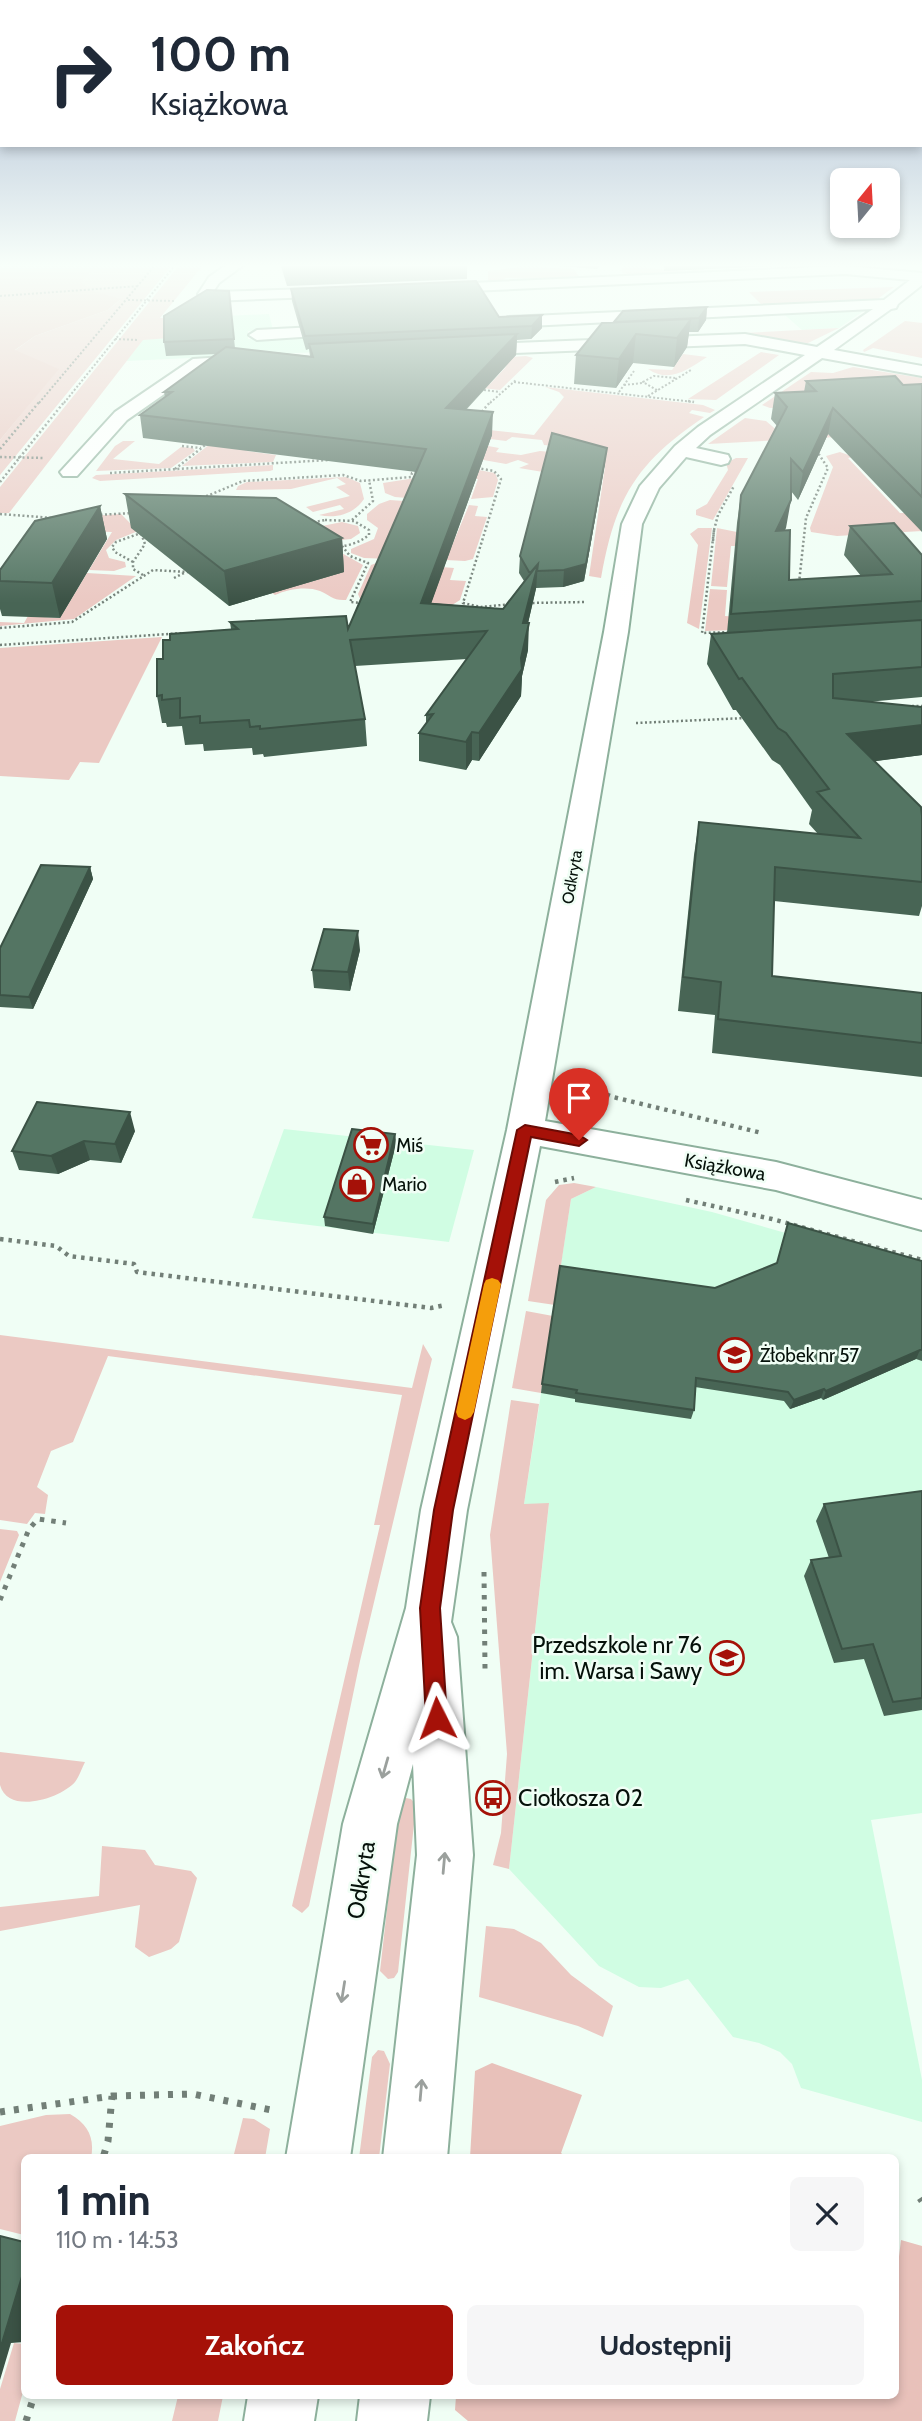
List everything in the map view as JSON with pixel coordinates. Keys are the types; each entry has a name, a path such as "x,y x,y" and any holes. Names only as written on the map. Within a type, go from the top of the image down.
{"street":[{"path":"70,472 80,457 121,416 177,377"},
{"name":"Odkryta","path":"319,2154 370,1824 430,1608 444,1510 525,1130 616,632 632,524 650,486 682,450 704,431 783,377"},
{"path":"682,450 721,459"},
{"name":"Książkowa","path":"525,1130 776,1176 922,1215"},
{"name":"Odkryta","path":"415,2154 445,1855 430,1608"},
{"path":"279,2421 283,2399"},
{"path":"392,2421 395,2399"}],"path":[{"path":"0,449 61,377"},
{"path":"0,482 85,377"},
{"path":"472,423 518,377"},
{"path":"644,383 652,377"},
{"path":"666,377 678,378"},
{"path":"514,382 701,402"},
{"path":"623,385 644,383 657,390"},
{"path":"484,390 501,392"},
{"path":"174,469 211,440"},
{"path":"182,446 201,448"},
{"path":"799,585 806,517 828,468 816,449"},
{"path":"321,461 331,451"},
{"path":"0,457 51,458"},
{"path":"110,473 332,460"},
{"path":"467,468 493,470 499,473 501,479 464,603 470,606"},
{"path":"198,500 243,481 343,475 369,480 411,477 416,471 429,470"},
{"path":"352,520 373,501 369,480"},
{"path":"701,639 714,530 718,515 738,481"},
{"path":"122,513 128,518"},
{"path":"96,515 136,513"},
{"path":"0,514 57,517"},
{"path":"45,525 52,518"},
{"path":"352,520 367,526 369,535 342,546 315,543 304,537 304,531 315,522 352,520"},
{"path":"135,526 145,544 133,562 133,569 143,575"},
{"path":"133,562 114,552 112,547 116,542 151,529"},
{"path":"713,541 714,530"},
{"path":"342,546 350,556 368,563 350,602 365,604"},
{"path":"0,628 72,622 153,570 188,572 174,578"},
{"path":"458,608 561,600 592,603"},
{"path":"702,633 740,631"},
{"path":"0,645 184,633"},
{"path":"909,706 922,706"},
{"path":"648,723 754,718"},
{"path":"574,1082 613,1097 766,1134"},
{"path":"552,1182 573,1178 585,1180"},
{"path":"683,1199 772,1219 922,1261"},
{"path":"0,1239 56,1246 69,1256 134,1264 136,1272 431,1308 453,1303"},
{"path":"0,1600 29,1529 37,1519 66,1523"},
{"path":"484,1567 485,1673"},
{"path":"0,2112 112,2096 193,2094 282,2112"},
{"path":"104,2154 112,2096"},
{"path":"26,2421 33,2399"}],"shaded area":[{"path":"0,377 52,377 0,440"},
{"path":"51,377 80,377 0,475 0,440"},
{"path":"89,377 114,377 9,513 0,513 0,487"},
{"path":"497,377 513,377 500,390 481,388"},
{"path":"722,377 748,377 716,400 688,399"},
{"path":"804,377 922,378 922,411 889,401 770,408 762,405"},
{"path":"545,387 703,405 715,410 710,413 692,410 689,413 704,417 661,450 632,485 613,526 601,578 589,576 605,467 543,472 519,468 529,464 518,460 506,464 478,459 483,445 499,448 496,452 521,455 551,452 554,446 544,445 542,440 512,437 506,441 490,439 489,430 534,435 564,397"},
{"path":"745,418 766,421 779,432 893,434 708,444"},
{"path":"224,433 247,451 276,455 273,462 182,466"},
{"path":"123,441 135,441 113,459 159,464 181,447 193,448 195,451 171,468 96,471 115,446"},
{"path":"840,452 854,457 848,458 900,513 907,513 922,523 922,531 837,536 811,532 810,528 833,467 826,456"},
{"path":"736,458 748,458 713,520 696,515 696,510 707,504 728,470 726,463"},
{"path":"273,465 273,470 270,471 100,481 92,478 96,475"},
{"path":"473,469 495,473 498,480 493,497 471,499 478,479 450,478 419,499 395,497 385,493 383,483"},
{"path":"346,477 360,483 364,499 350,512 338,516 319,515 344,509 340,505 313,512 306,507 350,496 336,487 346,484 337,478 291,489 236,490 247,482"},
{"path":"390,500 417,502 391,559 364,558 351,553 351,549 374,539 378,528 367,520 367,514 379,504"},
{"path":"469,505 478,506 475,516 487,517 473,559 446,560"},
{"path":"121,514 138,531 116,540 106,550 109,558 125,562 126,567 114,571 89,570 112,532 82,531 61,518"},
{"path":"342,522 358,526 360,533 351,539 332,541 317,527"},
{"path":"698,528 712,528 699,629 687,623 698,545 690,534"},
{"path":"717,528 742,533 744,546 731,546 727,587 711,586"},
{"path":"338,551 363,565 346,600 303,588 275,595 268,590 302,577 310,582 332,575"},
{"path":"379,562 454,568 450,580 466,581 460,600 449,607 361,601 358,594 371,565"},
{"path":"87,573 136,576 74,619 0,626 0,622 24,623 28,616 60,618"},
{"path":"710,589 727,590 725,616 739,617 734,630 705,631"},
{"path":"162,637 99,763 80,762 69,780 0,776 0,648"},
{"path":"284,1129 474,1150 449,1242 252,1218"},
{"path":"574,1183 596,1187 571,1199 555,1305 528,1301 546,1200 559,1185"},
{"name":"Przedszkole nr 76 im. Warsa i Sawy","path":"596,1187 712,1212 922,1272 922,1813 871,1820 922,2080 922,2122 801,2088 792,2064 780,2052 759,2043 733,2037 688,1979 661,1988 639,1987 599,1966 509,1869 549,1504 524,1504 571,1199"},
{"path":"526,1311 553,1316 541,1393 512,1388"},
{"path":"0,1335 412,1388 423,1344 432,1359 360,1661 309,1906 302,1913 292,1906 380,1525 374,1525 402,1395 108,1356 73,1442 51,1451 37,1487 48,1495 45,1514 35,1513 27,1524 0,1520"},
{"path":"511,1400 539,1404 524,1504 549,1503 509,1869 493,1865 501,1833 507,1754 490,1535"},
{"path":"0,1529 17,1531 19,1535 0,1582"},
{"path":"0,1752 85,1762 76,1780 68,1788 47,1798 23,1802 13,1800 5,1794 0,1785"},
{"path":"406,1798 416,1805 398,1972 394,1978 388,1979 380,1971 398,1812 401,1801"},
{"path":"102,1846 145,1850 155,1865 191,1871 197,1878 179,1942 171,1949 149,1957 135,1947 140,1905 0,1931 0,1907 99,1896"},
{"path":"486,1926 514,1929 541,1943 571,1975 613,2006 603,2037 578,2026 479,1997"},
{"path":"378,2050 384,2051 390,2064 379,2154 360,2154 372,2057"},
{"path":"492,2063 582,2095 562,2154 470,2154 475,2071"},
{"path":"70,2114 81,2122 91,2138 91,2154 21,2154 21,2234 0,2229 0,2126 46,2115"},
{"path":"243,2118 254,2119 270,2129 266,2154 234,2154"},
{"path":"901,2240 922,2246 922,2421 468,2421 455,2410 456,2399 899,2399"},
{"path":"14,2343 21,2344 21,2399 15,2421 0,2421 0,2389"},
{"path":"177,2399 222,2399 218,2421 172,2421"}],"building":[{"path":"185,377 476,377 446,408 493,412 421,603 503,609 538,564 523,623 529,623 521,658 522,669 479,733 472,732 466,742 419,733 433,714 426,715 487,631 350,640 365,719 260,729 260,726 250,727 249,720 200,723 200,716 180,718 180,698 162,700 162,695 157,696 157,659 163,659 163,640 170,640 170,634 238,629 230,622 346,616 348,629 426,449 140,415 172,392 164,392"},
{"path":"896,377 903,385 922,384 922,497 833,408 803,472 791,459 791,500 776,531 790,530 789,580 892,574 850,526 894,523 922,555 922,601 731,614 741,495 787,407 775,393 816,391 806,381"},
{"path":"552,433 607,448 586,564 564,570 537,571 538,564 529,572 520,556"},
{"path":"125,494 276,498 342,538 224,571"},
{"path":"100,506 52,583 0,581 0,570 35,521"},
{"path":"922,620 922,667 833,674 833,698 922,707 922,725 847,734 921,807 922,882 775,867 772,976 922,993 922,1043 718,1019 721,982 683,977 699,822 860,838 817,792 829,789 786,733 778,728 742,678 739,679 711,634"},
{"path":"41,865 90,867 29,997 0,995 0,948"},
{"path":"324,929 358,931 348,972 312,970"},
{"path":"37,1102 130,1112 115,1144 84,1141 51,1156 12,1151"},
{"path":"352,1129 395,1134 373,1224 324,1217"},
{"path":"788,1223 922,1261 922,1350 826,1391 824,1389 794,1400 788,1392 696,1378 694,1410 576,1393 577,1390 542,1384 560,1266 715,1288 777,1263"},
{"path":"922,1491 922,1698 893,1702 873,1644 842,1649 811,1560 841,1556 824,1504"},
{"path":"0,2236 21,2241 21,2280 0,2343"}],"slow traffic":[{"path":"465,1412 492,1284"}],"place":[{"name":"Miś","path":"371,1145"},
{"name":"Mario","path":"357,1184"},
{"name":"Żłobek nr 57","path":"735,1355"},
{"name":"Przedszkole nr 76 im. Warsa i Sawy","path":"727,1658"},
{"name":"Ciołkosza 02","path":"493,1798"}],"route":[{"path":"437,1718 430,1608 444,1510 525,1130 579,1140"}]}
